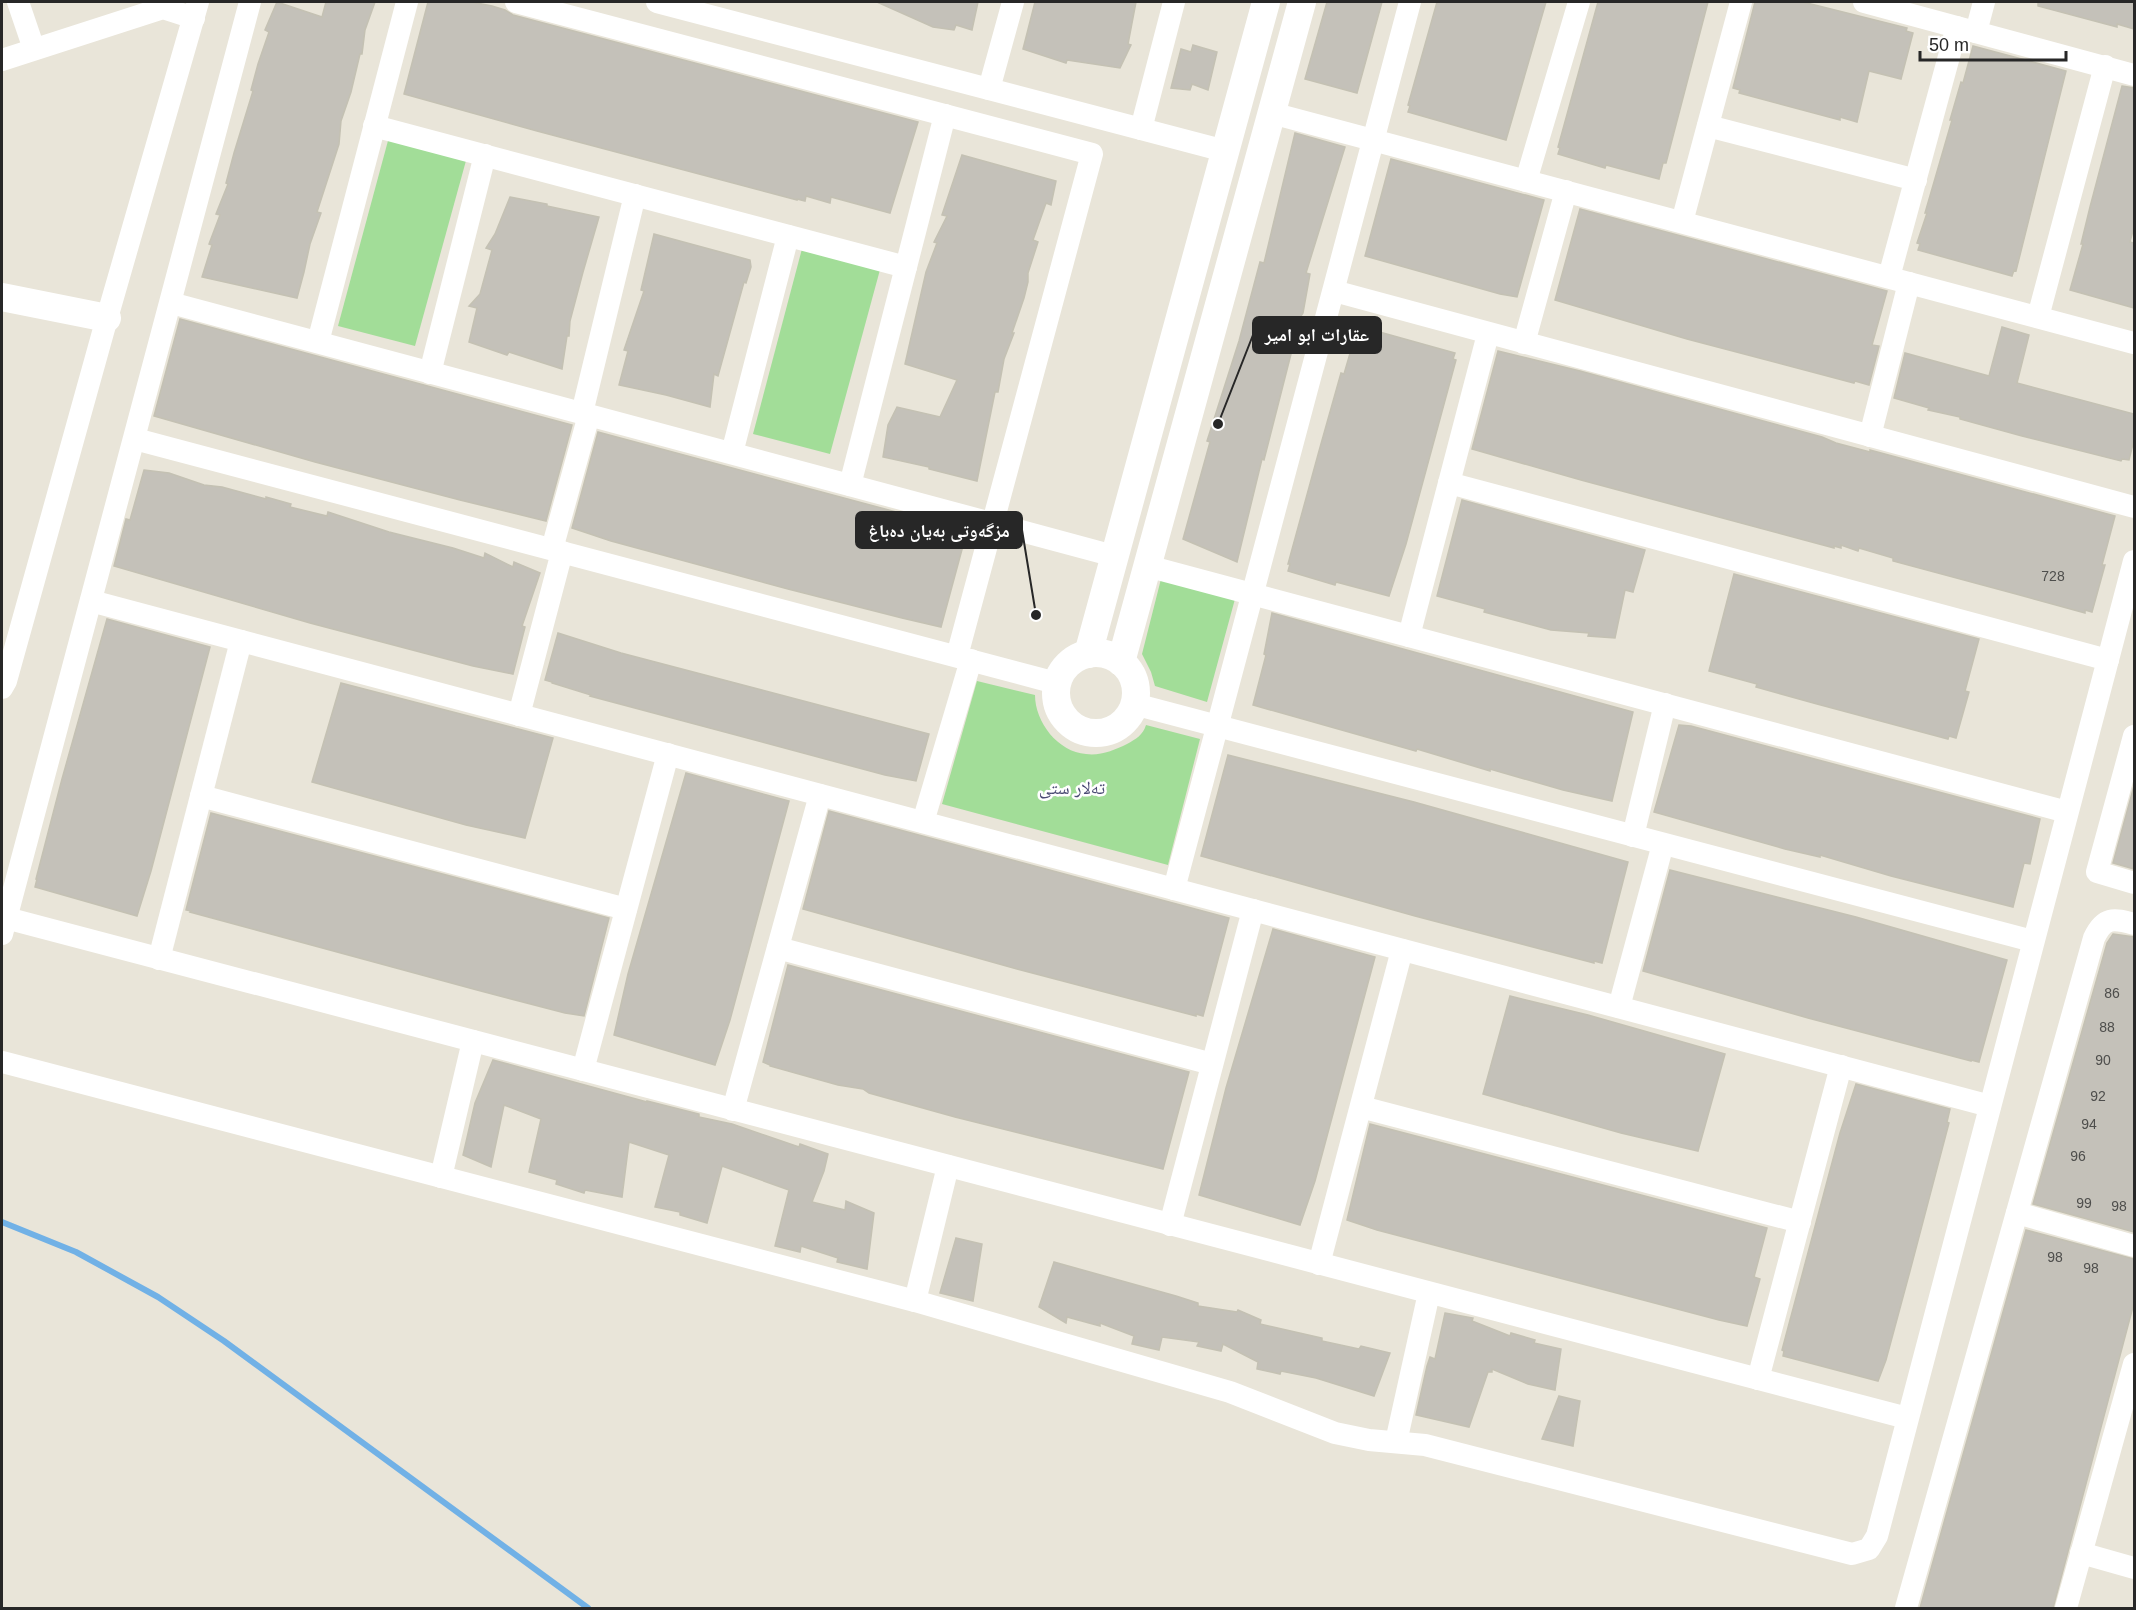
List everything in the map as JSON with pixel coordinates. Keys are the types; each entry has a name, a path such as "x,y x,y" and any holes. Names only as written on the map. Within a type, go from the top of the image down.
{"street":[{"path":"18,2 34,49"},
{"path":"250,2 4,926 159,959 1907,1418"},
{"path":"318,342 407,2"},
{"path":"516,2 1092,154 993,523 964,658 923,822"},
{"path":"657,2 718,9 989,89 1225,151"},
{"path":"989,89 1013,2"},
{"path":"1141,129 1174,2"},
{"path":"1088,654 1266,2"},
{"path":"1121,662 1302,2"},
{"path":"1174,889 1410,2"},
{"path":"1526,181 1579,2"},
{"path":"1682,222 1741,2"},
{"path":"1864,2 2134,75"},
{"path":"1870,436 1916,180 1967,29 1984,2"},
{"path":"2,60 162,5 196,10 6,681 2,688"},
{"path":"2038,317 2105,66"},
{"path":"1271,113 2134,343"},
{"path":"850,485 945,115"},
{"path":"374,126 906,267"},
{"path":"1708,126 1916,180"},
{"path":"430,372 485,155"},
{"path":"1524,343 1566,191"},
{"path":"519,715 636,195"},
{"path":"732,453 788,236"},
{"path":"1334,291 2134,507"},
{"path":"2,297 107,318"},
{"path":"171,303 1114,556"},
{"path":"1409,636 1488,334"},
{"path":"135,439 1056,683"},
{"path":"1449,483 2108,660"},
{"path":"2,1062 915,1301 1230,1392 1335,1433 1369,1440 1425,1445 1852,1554 1869,1549 1877,1536 2134,561"},
{"path":"1147,566 2067,812"},
{"path":"91,601 1990,1106"},
{"path":"159,959 241,641"},
{"path":"1097,653 1110,656 1121,662 1130,672 1135,684 1136,697 1125,720 1115,728 1102,733 1089,733 1077,729 1066,720 1055,696 1056,683 1062,670 1071,661 1088,654 1097,653"},
{"path":"1134,704 2033,941"},
{"path":"1633,836 1665,705"},
{"path":"2134,736 2097,872 2134,883"},
{"path":"583,1070 669,754"},
{"path":"733,1110 820,795"},
{"path":"201,796 626,909"},
{"path":"1619,1007 1663,843"},
{"path":"1170,1225 1253,910"},
{"path":"1906,1608 2094,938 2100,926 2105,922 2112,920 2134,924"},
{"path":"778,948 1212,1064"},
{"path":"1319,1264 1402,950"},
{"path":"441,1177 473,1041"},
{"path":"1758,1379 1841,1066"},
{"path":"1360,1107 1800,1222"},
{"path":"915,1301 948,1166"},
{"path":"2017,1213 2134,1246"},
{"path":"1396,1442 1429,1293"},
{"path":"2066,1608 2081,1553 2128,1410 2134,1364"},
{"path":"2081,1553 2134,1568"}],"green space":[{"path":"389,137 467,157 415,346 338,326"},
{"path":"803,245 881,266 830,454 753,434"},
{"path":"1161,579 1235,599 1207,702 1155,686 1142,654"},
{"path":"977,681 1035,695 1039,715 1050,734 1066,748 1076,752 1091,754 1112,750 1136,738 1146,725 1200,739 1168,865 942,804"}],"building":[{"path":"277,2 322,17 326,2 375,2 365,30 362,54 360,54 341,121 339,144 317,212 321,213 310,244 297,298 202,277 212,245 209,244 220,215 216,214 228,184 226,183 253,91 251,90 258,64 269,32 265,30"},
{"path":"428,2 472,2 492,6 513,15 918,122 890,213 831,197 830,203 806,196 805,201 797,200 404,94"},
{"path":"877,2 978,2 972,30 956,25 954,30 933,27"},
{"path":"1035,2 1136,2 1128,44 1131,45 1120,68 1067,60 1066,63 1023,49"},
{"path":"1327,2 1382,2 1357,93 1305,79"},
{"path":"1437,2 1546,2 1506,140 1408,112"},
{"path":"1598,2 1708,2 1666,163 1663,163 1659,179 1606,165 1605,168 1558,154"},
{"path":"1755,2 1803,2 1907,28 1906,31 1913,33 1901,79 1869,71 1857,122 1840,117 1840,120 1739,93 1740,90 1733,88"},
{"path":"2038,2 2134,2 2134,29 2117,24 2117,27 2038,6"},
{"path":"1193,45 1217,52 1208,90 1192,84 1190,90 1171,88 1181,49 1191,52"},
{"path":"1973,46 2066,71 2016,271 2014,270 2012,276 1918,250 1920,244 1917,243 1952,120 1950,120"},
{"path":"2122,86 2134,88 2134,227 2130,242 2134,243 2134,308 2070,290"},
{"path":"1295,133 1345,147 1306,273 1310,274 1303,313 1278,351 1291,354 1237,562 1183,539 1210,442 1207,441 1239,341 1260,262 1264,263"},
{"path":"962,155 1056,181 1051,205 1046,203 1033,240 1038,242 1028,273 1024,298 1012,333 1014,333 1004,359 998,392 995,392 977,481 883,457 888,425 897,407 940,417 957,380 905,364 926,272 937,243 934,242 947,216 942,215"},
{"path":"1391,159 1544,200 1517,297 1365,256"},
{"path":"510,197 599,217 570,321 562,369 509,352 507,355 469,342 477,308 469,306 480,294 492,250 486,248 495,234"},
{"path":"1580,209 1887,291 1872,345 1879,346 1869,385 1687,339 1555,300"},
{"path":"654,234 750,260 751,267 746,283 744,282 718,376 714,374 710,407 619,385 628,351 624,350 644,291 641,290"},
{"path":"180,319 572,425 546,521 315,462 154,416"},
{"path":"1358,326 1455,353 1453,359 1456,360 1406,544 1389,596 1336,582 1335,585 1288,571 1290,564 1288,564 1341,373 1344,374"},
{"path":"2002,327 2029,335 2017,383 2134,414 2134,440 2129,460 2122,459 2121,461 2022,436 1928,410 1929,408 1894,398 1905,353 1989,376"},
{"path":"1498,351 1580,371 1822,437 1836,443 1870,452 1870,450 2115,516 2092,612 2085,610 2085,613 1893,561 1893,558 1859,548 1858,551 1841,545 1841,548 1834,546 1834,548 1472,449"},
{"path":"598,432 967,531 941,627 788,589 611,541 572,528"},
{"path":"144,470 169,473 204,485 222,487 266,499 266,497 291,504 290,507 327,516 328,512 389,532 484,558 485,553 513,567 514,562 540,573 522,626 525,627 513,674 473,666 310,623 114,566 126,519 130,520"},
{"path":"1462,500 1645,550 1633,592 1625,590 1615,638 1551,630 1484,612 1485,609 1437,596"},
{"path":"1734,574 1979,639 1965,691 1969,692 1956,738 1949,736 1948,739 1817,704 1709,671"},
{"path":"1272,613 1633,712 1612,801 1490,769 1490,771 1253,705 1266,655 1264,654"},
{"path":"107,619 210,647 137,916 35,887 62,779"},
{"path":"558,633 621,653 929,734 916,781 885,775 590,696 552,683 545,680"},
{"path":"341,683 553,738 525,838 466,825 312,782"},
{"path":"1679,725 1691,726 2040,819 2030,864 2024,863 2013,907 1891,876 1820,855 1820,857 1785,849 1654,812"},
{"path":"1228,755 1414,802 1628,862 1602,963 1594,961 1594,963 1415,916 1201,856"},
{"path":"686,773 789,801 730,1020 715,1065 614,1035 628,974"},
{"path":"2134,786 2134,869 2113,863"},
{"path":"829,811 1229,918 1203,1016 1017,969 803,909"},
{"path":"211,813 609,918 584,1016 477,990 186,910"},
{"path":"1670,870 1856,917 2007,960 1979,1062 1808,1018 1643,971"},
{"path":"1273,929 1375,957 1315,1181 1300,1225 1199,1195 1226,1088"},
{"path":"2113,934 2134,937 2134,1232 2033,1204 2107,943"},
{"path":"788,965 1189,1072 1163,1169 955,1117 869,1093 863,1089 838,1085 770,1066 763,1062"},
{"path":"1510,996 1588,1015 1725,1054 1698,1151 1621,1133 1483,1094"},
{"path":"493,1060 699,1114 699,1117 732,1124 799,1147 800,1144 828,1154 812,1202 845,1210 846,1201 874,1213 867,1269 837,1262 838,1258 801,1246 800,1252 775,1246 789,1190 722,1166 707,1223 680,1215 680,1212 655,1207 669,1155 629,1142 622,1197 585,1190 584,1193 556,1184 557,1180 529,1172 541,1119 504,1105 491,1167 463,1155 475,1103"},
{"path":"1856,1084 1950,1109 1947,1122 1949,1123 1910,1271 1886,1360 1878,1381 1783,1356 1784,1351 1782,1350 1840,1133"},
{"path":"1370,1124 1767,1228 1754,1277 1760,1279 1747,1326 1377,1230 1347,1220"},
{"path":"2026,1230 2134,1259 2134,1303 2053,1608 1920,1608"},
{"path":"956,1238 982,1244 973,1301 940,1293"},
{"path":"1054,1262 1176,1296 1198,1303 1198,1306 1237,1312 1238,1310 1261,1320 1260,1324 1322,1338 1322,1341 1359,1349 1361,1346 1390,1353 1374,1396 1316,1378 1257,1369 1258,1362 1223,1344 1221,1351 1197,1346 1199,1342 1162,1337 1159,1350 1132,1344 1134,1336 1100,1323 1100,1326 1067,1317 1066,1323 1039,1307"},
{"path":"1445,1313 1473,1318 1472,1321 1510,1336 1511,1333 1535,1340 1534,1343 1561,1349 1555,1390 1528,1384 1492,1369 1492,1372 1488,1372 1469,1427 1416,1415 1430,1357 1435,1359"},
{"path":"1559,1396 1580,1401 1573,1446 1542,1439"}],"waterway":[{"path":"2,1222 76,1252 158,1297 224,1341 588,1608"}],"place":[{"name":"عقارات ابو امير","path":"1218,424"},
{"name":"مزگەوتی بەیان دەباغ","path":"1036,615"}],"district":[{"name":"ته‌لار ستی","path":"1072,788"}]}
